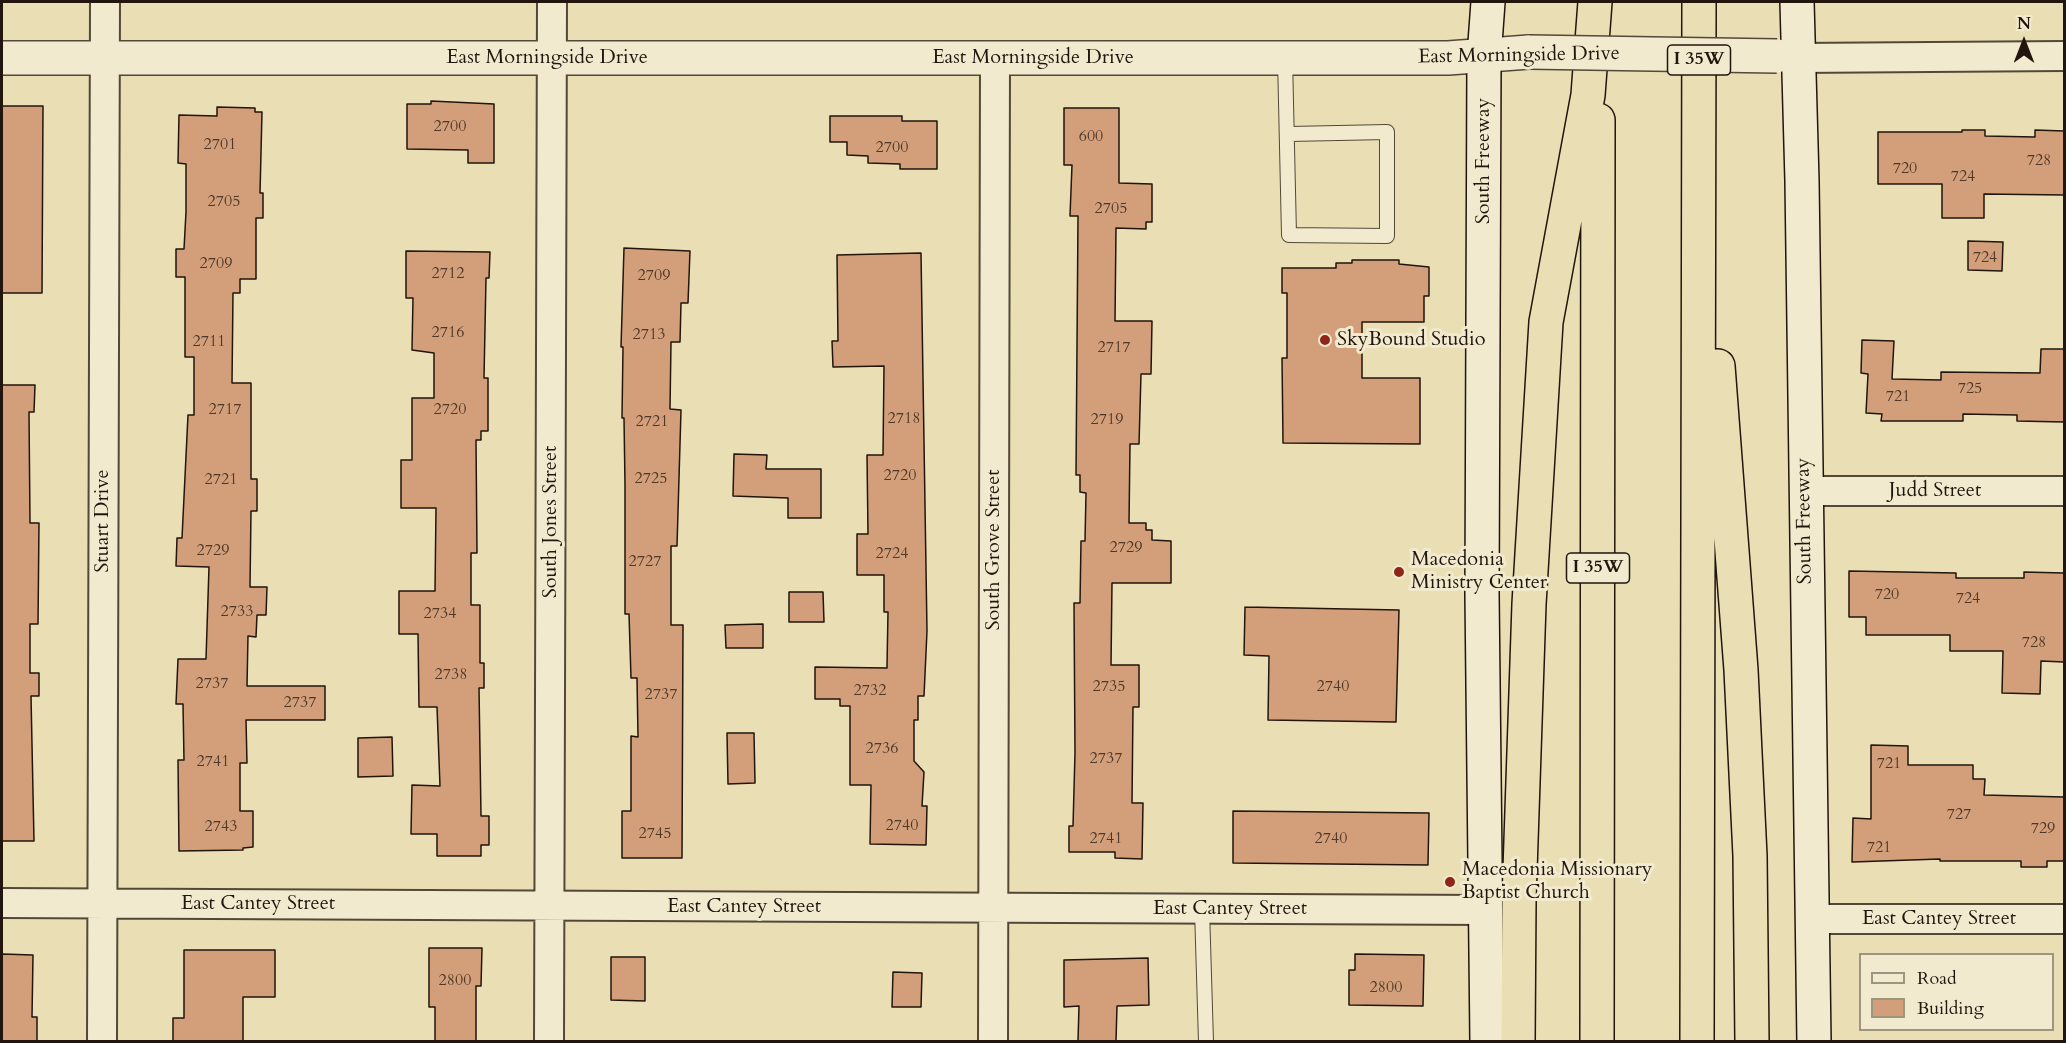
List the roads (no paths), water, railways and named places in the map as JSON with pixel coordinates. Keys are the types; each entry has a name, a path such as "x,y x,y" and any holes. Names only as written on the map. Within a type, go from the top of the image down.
{"highway":[{"path":"1518,1041 1519,900 1529,604 1546,322 1588,95 1597,2"},
{"name":"I 35W","path":"1597,2 1597,1041"},
{"name":"I 35W","path":"1697,1041 1699,2"},
{"path":"1699,118 1741,670 1750,856 1752,1041"}],"main road":[{"name":"South Freeway","path":"1487,1041 1482,594 1484,57 1488,2"},
{"name":"South Freeway","path":"1797,2 1787,56 1802,181 1804,491 1814,1041"},
{"name":"East Morningside Drive","path":"2,58 1484,57 1528,52 1787,56"}],"street":[{"name":"Stuart Drive","path":"102,1041 105,2"},
{"name":"South Jones Street","path":"549,1041 552,2"},
{"name":"East Morningside Drive","path":"1787,56 2064,56"},
{"name":"South Grove Street","path":"993,1041 995,57"},
{"name":"Judd Street","path":"1804,491 2064,491"},
{"name":"East Cantey Street","path":"2,903 1487,910"},
{"name":"East Cantey Street","path":"1813,919 2064,919"}],"lane":[{"path":"1285,57 1289,134 1289,235 1387,236 1387,132 1289,134"},
{"path":"1202,909 1206,1041"}],"place":[{"name":"SkyBound Studio","path":"1325,340"},
{"name":"Macedonia Ministry Center","path":"1399,572"},
{"name":"Macedonia Missionary Baptist Church","path":"1450,882"}]}
